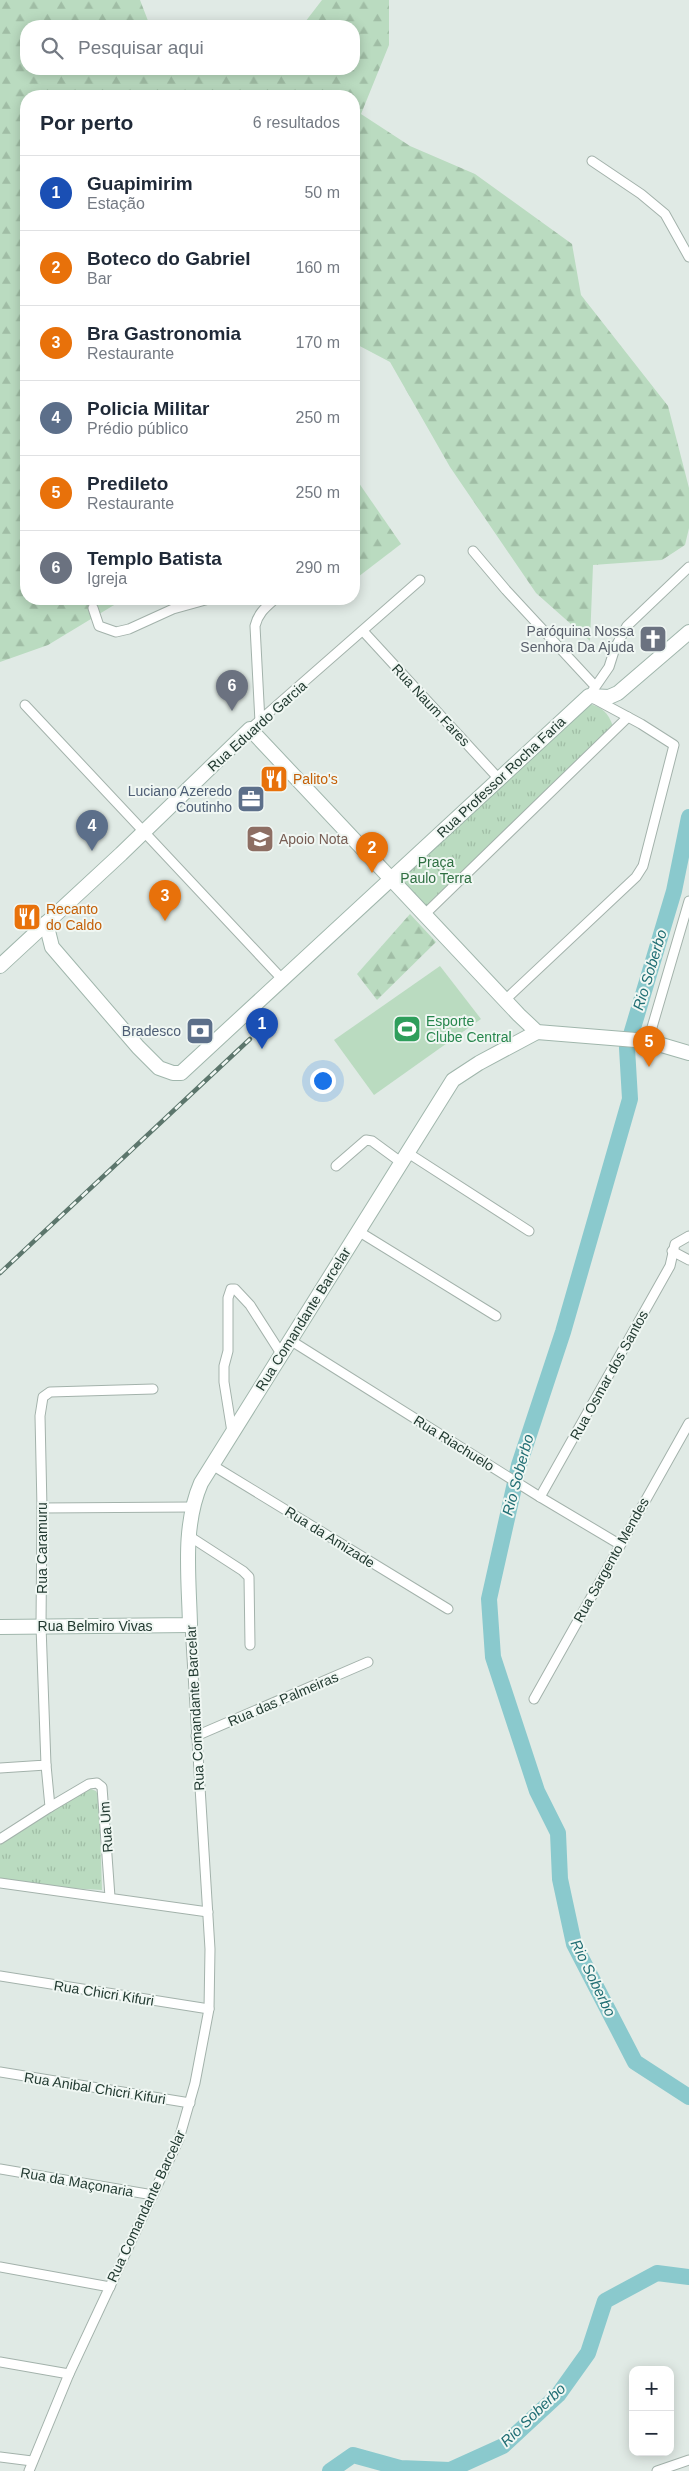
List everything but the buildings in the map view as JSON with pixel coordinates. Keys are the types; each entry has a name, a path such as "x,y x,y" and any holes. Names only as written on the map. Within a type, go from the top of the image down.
{"main road":[{"path":"592,691 609,697 618,693 689,632"},
{"name":"Rua Professor Rocha Faria","path":"52,947 151,1061 166,1071 181,1073 592,691"},
{"path":"255,726 424,915 537,1032 642,1040 689,1053"},
{"name":"Rua Eduardo Garcia","path":"0,966 255,726"},
{"path":"46,923 52,947"},
{"path":"30,938 52,947"},
{"name":"Rua Comandante Barcelar","path":"190,1625 189,1536 192,1507 201,1483 453,1080 479,1063 537,1032"},
{"name":"Rua Belmiro Vivas","path":"0,1627 190,1625"}],"street":[{"path":"592,160 660,210 673,226 689,256"},
{"path":"473,552 592,691 617,711 674,745 643,866 636,877 505,1000"},
{"name":"Rua Professor Rocha Faria","path":"592,691 609,667 614,648 626,626 689,567"},
{"name":"Rua Eduardo Garcia","path":"255,726 420,580"},
{"path":"93,608 99,626 116,632 129,629 173,609 187,605"},
{"path":"255,726 256,626 257,618 268,605"},
{"name":"Rua Naum Fares","path":"363,631 499,779"},
{"path":"617,711 618,693"},
{"path":"24,705 145,831 283,980"},
{"path":"424,915 628,716"},
{"path":"642,1040 689,902"},
{"path":"336,1166 366,1140 372,1141 529,1231"},
{"path":"358,1231 496,1316"},
{"path":"689,1236 675,1244 672,1251 689,1260"},
{"name":"Rua Osmar dos Santos","path":"540,1497 670,1266 672,1251"},
{"path":"232,1432 224,1382 224,1366 228,1352 228,1298 231,1289 236,1289 250,1305 282,1355"},
{"name":"Rua Riachuelo","path":"290,1340 540,1497 619,1544"},
{"name":"Rua Caramuru","path":"50,1807 46,1765 41,1626 42,1508 40,1416 43,1396 50,1392 153,1389"},
{"name":"Rua Sargento Mendes","path":"534,1699 619,1544 689,1423"},
{"name":"Rua da Amizade","path":"212,1465 448,1609"},
{"path":"42,1508 192,1507"},
{"path":"189,1536 243,1571 249,1578 250,1645"},
{"name":"Rua Comandante Barcelar","path":"29,2471 69,2374 179,2140 190,2103 208,2009 210,1949 190,1625"},
{"name":"Rua das Palmeiras","path":"196,1736 368,1662"},
{"path":"0,1768 46,1765"},
{"name":"Rua Um","path":"50,1807 90,1784 97,1783 102,1786 110,1897"},
{"path":"0,1839 50,1807"},
{"path":"0,1883 208,1912"},
{"name":"Rua Chicri Kifuri","path":"0,1976 208,2009"},
{"name":"Rua Anibal Chicri Kifuri","path":"0,2072 190,2103"},
{"name":"Rua da Maçonaria","path":"0,2170 154,2195"},
{"path":"0,2267 110,2287"},
{"path":"0,2362 69,2374"},
{"path":"0,2457 32,2461"},
{"path":"657,2471 689,2460"}],"green space":[{"path":"0,0 140,0 148,20 20,20 20,75 360,75 360,20 307,20 322,0 389,0 389,45 361,114 410,146 475,174 572,244 581,295 668,406 689,488 689,528 685,545 662,560 593,565 590,641 536,593 450,467 390,362 360,346 360,90 20,90 20,605 114,605 48,645 0,662"},
{"path":"360,485 401,544 360,575"},
{"name":"Praça Paulo Terra","path":"588,704 597,706 604,711 613,726 426,906 398,878"},
{"path":"410,914 436,942 377,1000 357,974"},
{"name":"Esporte Clube Central","path":"440,966 481,1019 374,1095 334,1040"},
{"path":"86,1790 96,1791 99,1797 102,1890 68,1888 0,1878 0,1844"}],"waterway":[{"name":"Rio Soberbo","path":"689,817 674,891 627,1048 630,1099 563,1332 519,1465 489,1599 493,1657 537,1791 558,1833 560,1879 574,1944 635,2062 689,2097"},
{"name":"Rio Soberbo","path":"330,2471 353,2455 400,2468 450,2470 503,2446 558,2395 588,2353 605,2301 657,2273 689,2277"}],"railway":[{"path":"0,1273 250,1039"}],"place":[{"name":"Paróquina Nossa Senhora Da Ajuda","path":"653,639"},
{"name":"Templo Batista","path":"232,711"},
{"name":"Palito's","path":"274,779"},
{"name":"Luciano Azeredo Coutinho","path":"251,799"},
{"name":"Apoio Nota","path":"260,839"},
{"name":"Policia Militar","path":"92,851"},
{"name":"Boteco do Gabriel","path":"372,873"},
{"name":"Recanto do Caldo","path":"27,917"},
{"name":"Bra Gastronomia","path":"165,921"},
{"name":"Esporte Clube Central","path":"407,1029"},
{"name":"Bradesco","path":"200,1031"},
{"name":"Guapimirim","path":"262,1049"},
{"name":"Predileto","path":"649,1067"}]}
